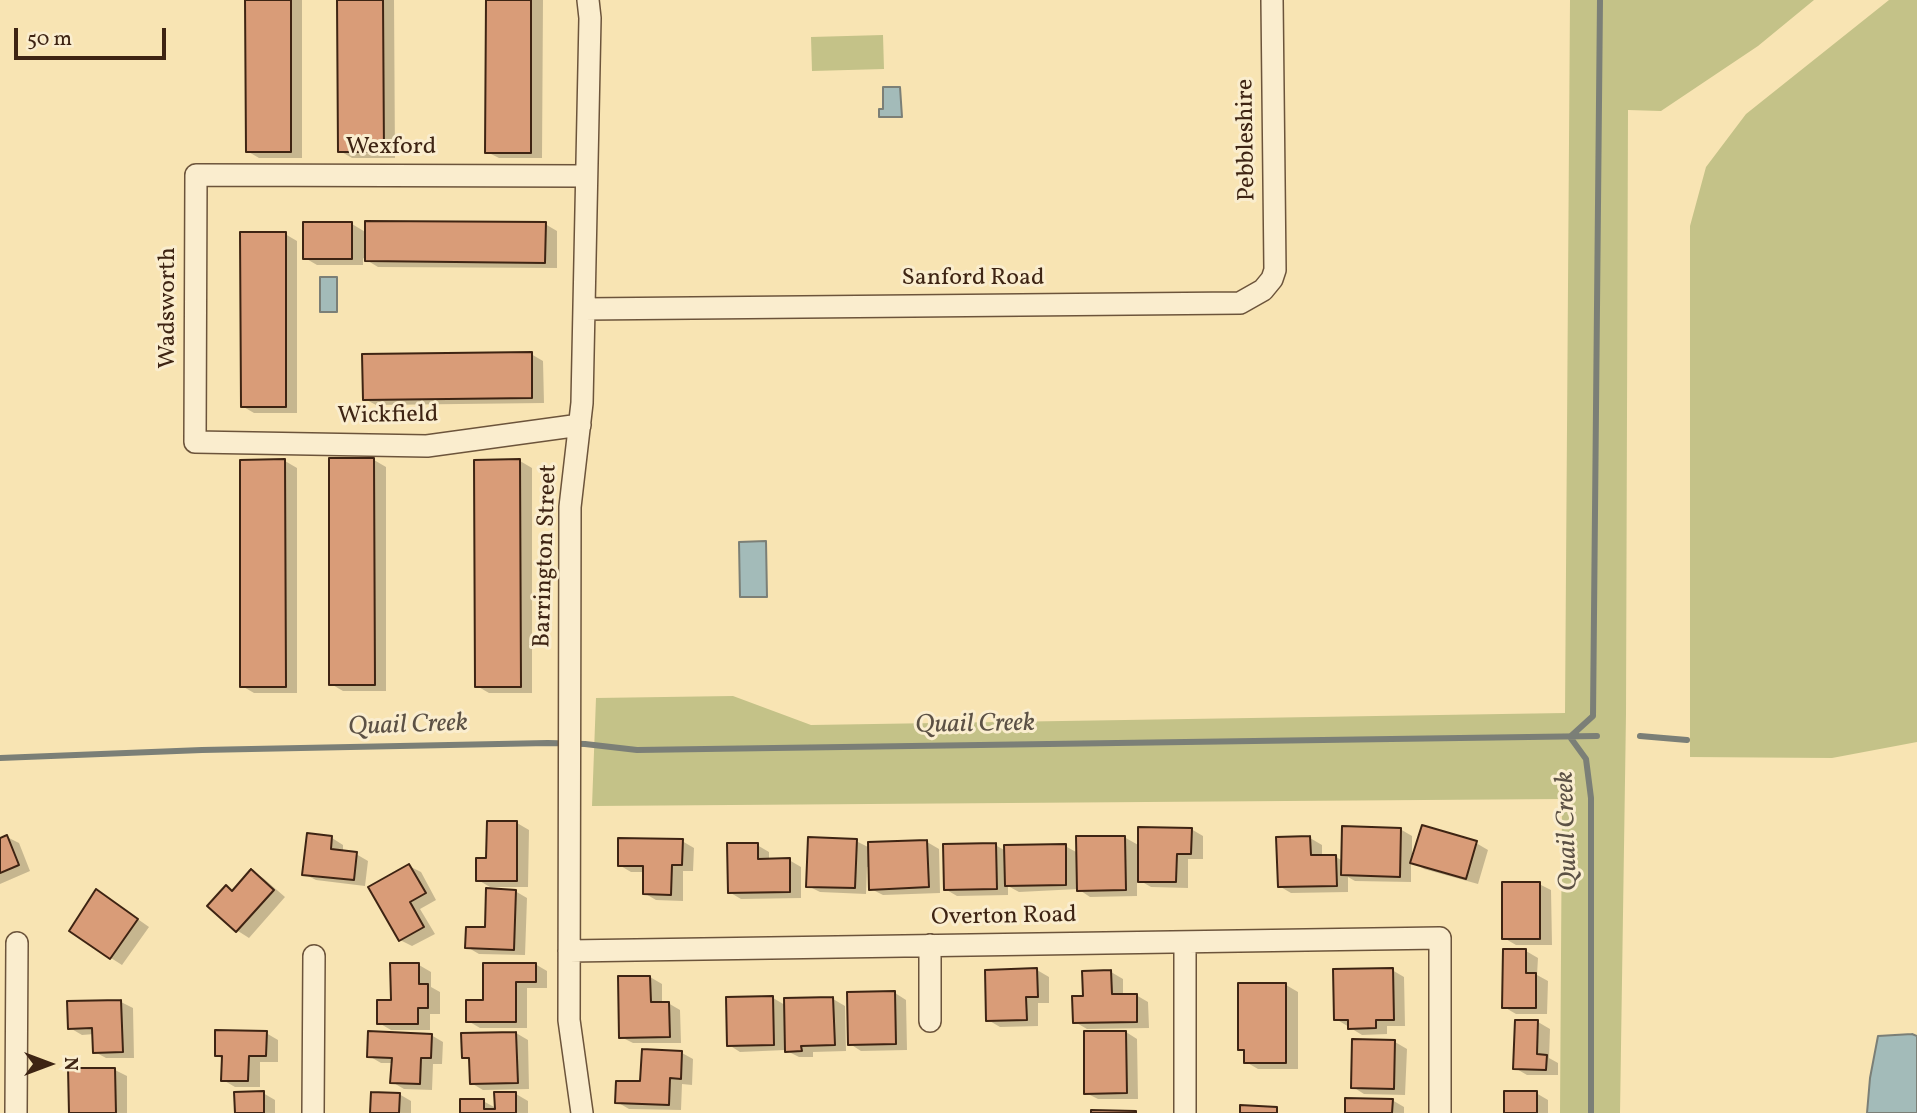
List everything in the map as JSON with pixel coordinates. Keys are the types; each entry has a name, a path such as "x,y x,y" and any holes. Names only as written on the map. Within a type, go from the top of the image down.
{"street":[{"name":"Barrington Street","path":"582,1113 569,1020 570,507 580,425 590,18 588,0"},
{"name":"Pebbleshire","path":"1272,0 1277,252 1272,279"},
{"name":"Wexford","path":"196,175 585,176"},
{"name":"Wadsworth","path":"195,442 196,175"},
{"name":"Sanford Road","path":"584,309 1229,305 1251,299 1272,279"},
{"name":"Wickfield","path":"195,442 427,446 580,425"},
{"name":"Overton Road","path":"569,951 1440,938 1440,1113"},
{"path":"1185,942 1185,1113"},
{"path":"16,1113 17,943"},
{"path":"930,945 930,1021"},
{"path":"313,1113 314,956"}],"shaded area":[{"path":"1570,0 1814,0 1758,46 1661,111 1628,110 1626,714 1620,1113 1560,1113 1562,799 592,806 596,698 733,696 811,725 1565,713"},
{"path":"1889,0 1917,0 1917,742 1832,758 1690,757 1690,226 1706,167 1746,114"},
{"path":"883,35 884,69 812,71 811,37"}],"water":[{"path":"883,87 900,87 902,117 879,117 879,109 883,109"},
{"path":"320,277 337,277 337,312 320,312"},
{"path":"766,541 767,597 740,597 739,542"},
{"path":"1878,1036 1917,1036 1917,1113 1867,1113"}],"building":[{"path":"245,0 291,0 291,152 246,152"},
{"path":"337,0 383,0 384,152 338,152"},
{"path":"486,0 531,0 531,153 485,153"},
{"path":"365,221 546,222 545,263 365,261"},
{"path":"303,222 352,222 352,259 303,259"},
{"path":"240,232 286,232 286,407 241,407"},
{"path":"532,352 532,398 363,400 362,354"},
{"path":"329,458 374,458 375,685 329,685"},
{"path":"285,459 286,687 240,687 240,460"},
{"path":"520,459 521,687 475,687 474,460"},
{"path":"487,821 517,821 517,881 476,881 476,858 486,858"},
{"path":"1422,825 1477,841 1466,879 1410,863"},
{"path":"1342,826 1401,828 1400,877 1341,875"},
{"path":"1138,827 1192,828 1191,854 1177,854 1176,882 1138,882"},
{"path":"307,833 332,836 331,849 357,852 354,880 302,875"},
{"path":"7,835 19,865 0,873 0,838"},
{"path":"1076,836 1125,836 1126,890 1077,891"},
{"path":"1310,836 1311,855 1336,855 1337,886 1278,887 1276,837"},
{"path":"808,837 857,839 855,888 806,887"},
{"path":"618,838 683,839 682,865 672,865 671,895 643,894 643,866 618,866"},
{"path":"927,840 929,887 869,890 868,842"},
{"path":"727,843 758,843 758,859 790,858 790,892 728,893"},
{"path":"996,843 997,889 944,890 943,844"},
{"path":"1066,844 1066,885 1005,886 1004,845"},
{"path":"409,864 426,893 410,902 424,927 399,941 368,887"},
{"path":"251,869 274,890 236,932 207,906 226,885 232,891"},
{"path":"1502,882 1540,882 1540,939 1502,939"},
{"path":"486,888 516,890 514,950 465,948 466,927 485,927"},
{"path":"96,889 138,919 110,959 69,931"},
{"path":"1503,949 1526,949 1526,973 1536,973 1536,1008 1502,1008"},
{"path":"390,963 419,963 419,984 428,984 428,1008 418,1008 418,1024 377,1024 377,1000 391,1000"},
{"path":"483,963 536,963 536,982 516,982 516,1022 466,1022 466,1000 483,1000"},
{"path":"1037,968 1038,997 1026,997 1027,1020 986,1021 985,970"},
{"path":"1393,968 1394,1020 1376,1020 1376,1028 1348,1029 1348,1020 1334,1020 1333,969"},
{"path":"1111,970 1112,994 1137,994 1137,1022 1073,1023 1072,996 1083,996 1082,971"},
{"path":"618,976 650,976 651,1002 669,1002 670,1037 619,1038"},
{"path":"1238,983 1286,983 1286,1063 1244,1063 1244,1050 1238,1050"},
{"path":"895,991 896,1044 848,1045 847,992"},
{"path":"773,996 774,1045 727,1046 726,997"},
{"path":"833,997 835,1045 801,1046 802,1051 785,1052 784,998"},
{"path":"121,1000 123,1052 93,1053 92,1028 68,1029 67,1001"},
{"path":"1515,1020 1538,1020 1537,1054 1547,1055 1546,1070 1513,1069"},
{"path":"215,1030 267,1031 266,1056 249,1056 248,1081 221,1081 222,1056 215,1056"},
{"path":"368,1031 432,1034 431,1058 421,1058 420,1084 390,1083 392,1058 367,1057"},
{"path":"1084,1031 1126,1031 1127,1093 1084,1094"},
{"path":"516,1032 518,1083 470,1084 469,1058 462,1058 461,1033"},
{"path":"1352,1039 1395,1040 1394,1089 1351,1088"},
{"path":"642,1049 682,1051 681,1079 670,1078 669,1105 615,1103 616,1081 640,1081"},
{"path":"68,1068 115,1068 116,1113 69,1113"},
{"path":"264,1091 264,1113 235,1113 234,1092"},
{"path":"1504,1091 1537,1091 1537,1113 1504,1113"},
{"path":"371,1092 400,1093 399,1113 370,1113"},
{"path":"494,1092 516,1092 516,1113 460,1113 460,1099 484,1099 484,1109 495,1109"},
{"path":"1345,1098 1393,1099 1392,1113 1345,1113"},
{"path":"1240,1105 1277,1107 1277,1113 1240,1113"},
{"path":"1091,1110 1136,1111 1136,1113 1091,1113"}],"waterway":[{"path":"1571,736 1593,716 1600,0"},
{"name":"Quail Creek","path":"0,758 202,750 548,743 637,750 1597,736"},
{"path":"1640,736 1687,740"},
{"name":"Quail Creek","path":"1570,737 1586,759 1591,798 1591,1113"}]}
